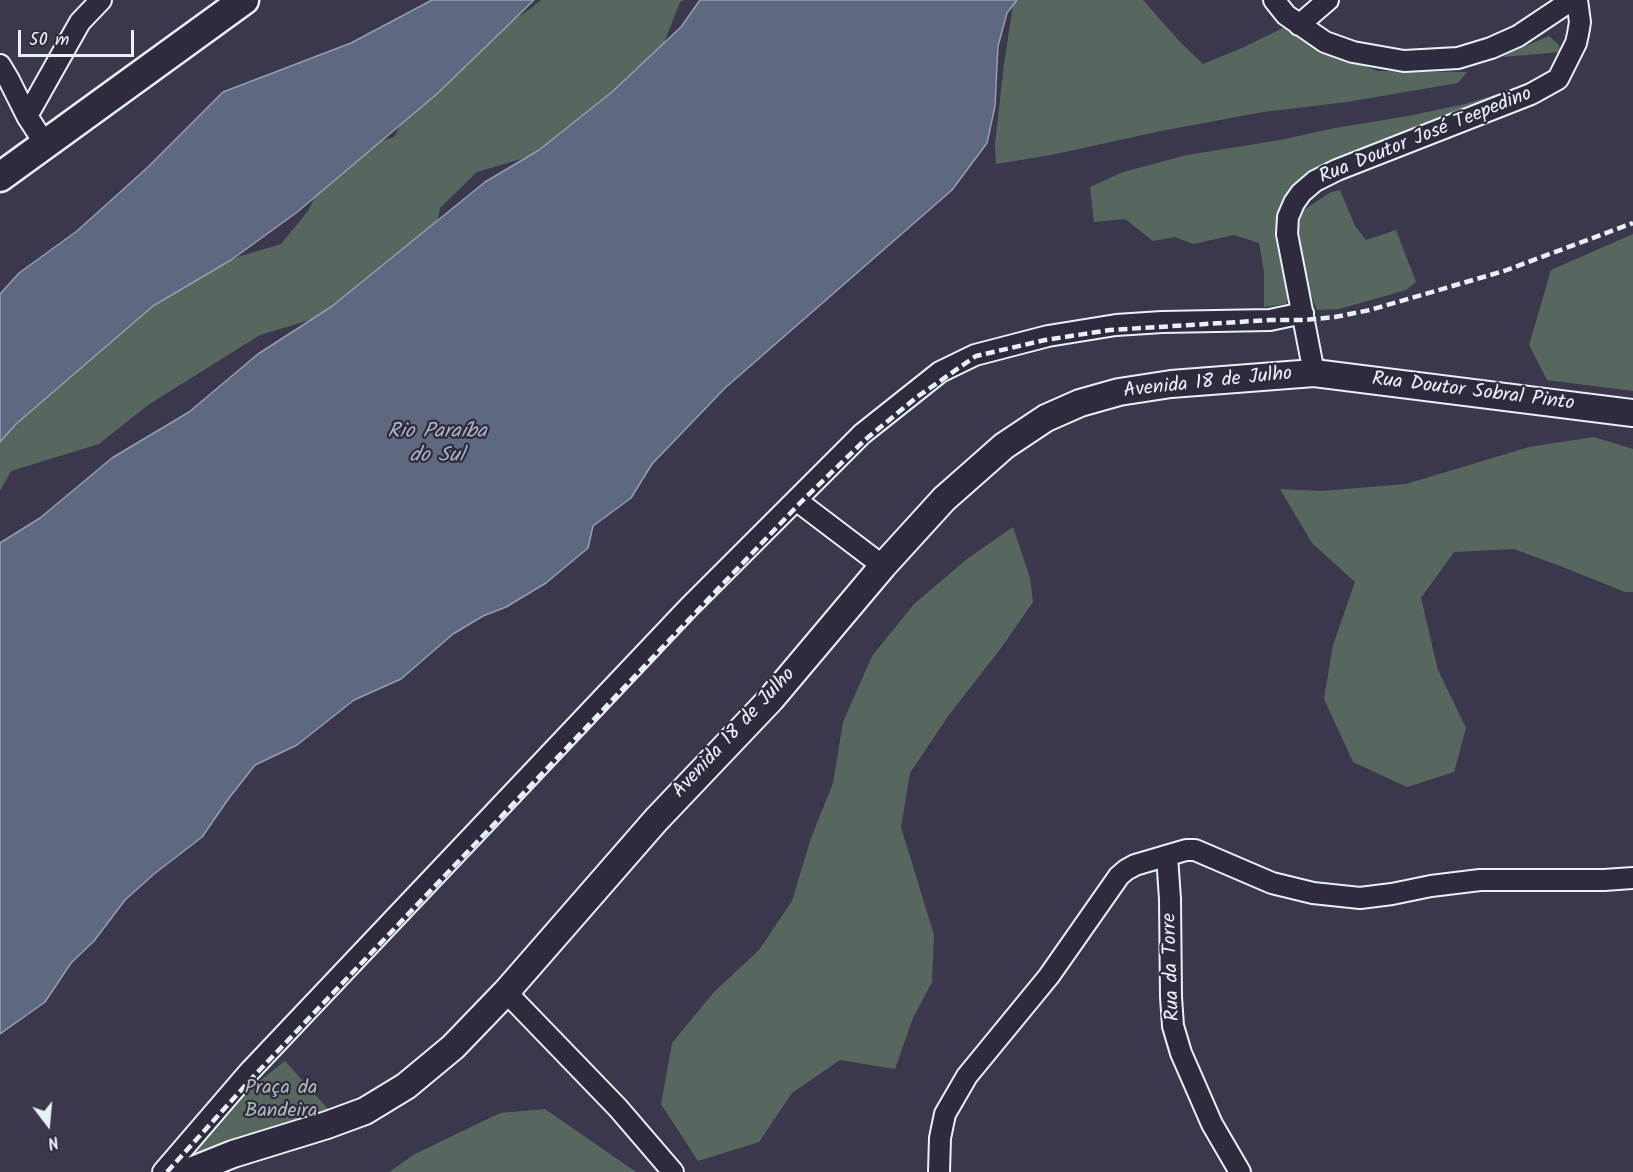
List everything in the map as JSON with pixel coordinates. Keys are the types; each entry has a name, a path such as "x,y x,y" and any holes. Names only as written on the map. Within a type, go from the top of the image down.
{"highway":[{"path":"0,177 244,0"}],"main road":[{"name":"Rua Doutor Sobral Pinto","path":"1314,373 1633,413"},
{"name":"Avenida 18 de Julho","path":"188,1172 233,1154 365,1111 406,1086 453,1047 506,992 656,820 771,699 883,566 944,499 1004,446 1046,418 1080,403 1119,392 1171,384 1314,373"}],"street":[{"path":"27,116 80,22 101,0"},
{"path":"1274,0 1286,15 1325,42 1353,52 1404,61 1458,58 1491,48 1518,36 1572,0"},
{"path":"1299,25 1328,0"},
{"name":"Rua Doutor José Teepedino","path":"1314,373 1287,234 1288,217 1301,193 1315,181 1337,170 1531,94 1558,79 1576,43 1580,21 1577,0"},
{"path":"0,64 27,116 45,144"},
{"path":"163,1172 249,1072 688,608 862,434 940,372 975,355 1048,336 1116,325 1270,320 1303,313"},
{"path":"796,500 883,566"},
{"path":"939,1172 940,1138 945,1114 967,1076 1048,976 1119,876 1135,865 1186,850 1195,850 1272,883 1312,893 1360,898 1480,880 1633,878"},
{"name":"Rua da Torre","path":"1167,856 1173,1026 1181,1053 1212,1124 1240,1172"},
{"path":"506,992 618,1108 673,1172"}],"green space":[{"path":"541,0 685,0 680,2 653,71 555,149 477,172 440,208 435,233 327,315 260,335 148,405 99,444 11,471 0,491 0,392 148,284 281,244 308,211 315,197 327,157 394,137 402,122 485,36 526,12"},
{"path":"1018,0 1143,0 1203,64 1289,25 1312,43 1377,71 1467,72 1458,83 1347,102 1263,112 996,164 995,144 1004,64 1013,5"},
{"path":"1549,36 1558,44 1561,52 1503,57 1507,54"},
{"path":"1537,82 1288,201 1290,294 1286,304 1264,307 1264,272 1259,243 1234,235 1193,244 1175,237 1153,241 1125,219 1094,222 1090,187 1123,172 1187,155 1280,140 1465,104"},
{"path":"1340,190 1355,226 1366,240 1396,230 1416,282 1406,290 1371,300 1339,309 1317,310 1303,275 1297,238 1302,211 1331,192"},
{"path":"1633,234 1633,391 1547,380 1529,345 1551,270"},
{"path":"1594,437 1633,449 1633,592 1625,592 1514,549 1454,552 1421,598 1438,670 1466,728 1454,772 1407,787 1353,762 1324,699 1333,645 1355,582 1312,543 1280,489 1322,491 1406,484 1529,447"},
{"path":"1013,527 1030,578 1033,602 949,715 910,773 901,827 934,935 932,982 913,1018 895,1069 840,1060 792,1093 759,1142 698,1161 661,1104 672,1043 714,992 759,950 792,901 811,838 833,783 843,722 872,656 914,604 967,559"},
{"name":"Praça da Bandeira","path":"285,1061 333,1117 184,1159 248,1090"},
{"path":"545,1109 636,1172 389,1172 415,1154 500,1113"}],"water":[{"path":"432,0 534,0 438,93 296,213 231,260 153,306 16,424 0,442 0,294 19,273 77,231 148,167 223,92 351,43"},
{"name":"Rio Paraíba do Sul","path":"700,0 1017,0 1007,13 998,46 995,106 987,143 952,190 725,388 652,464 631,498 593,526 588,548 546,583 506,607 483,616 453,634 401,679 354,700 297,745 255,765 202,837 125,900 94,941 71,963 45,1002 0,1034 0,543 40,518 112,458 189,412 258,354 331,307 485,182 539,150 612,92 681,27"}],"railway":[{"path":"167,1172 253,1077 800,503 866,439 917,397 976,356 1045,340 1110,330 1304,320 1370,310 1504,271 1633,223"}]}
